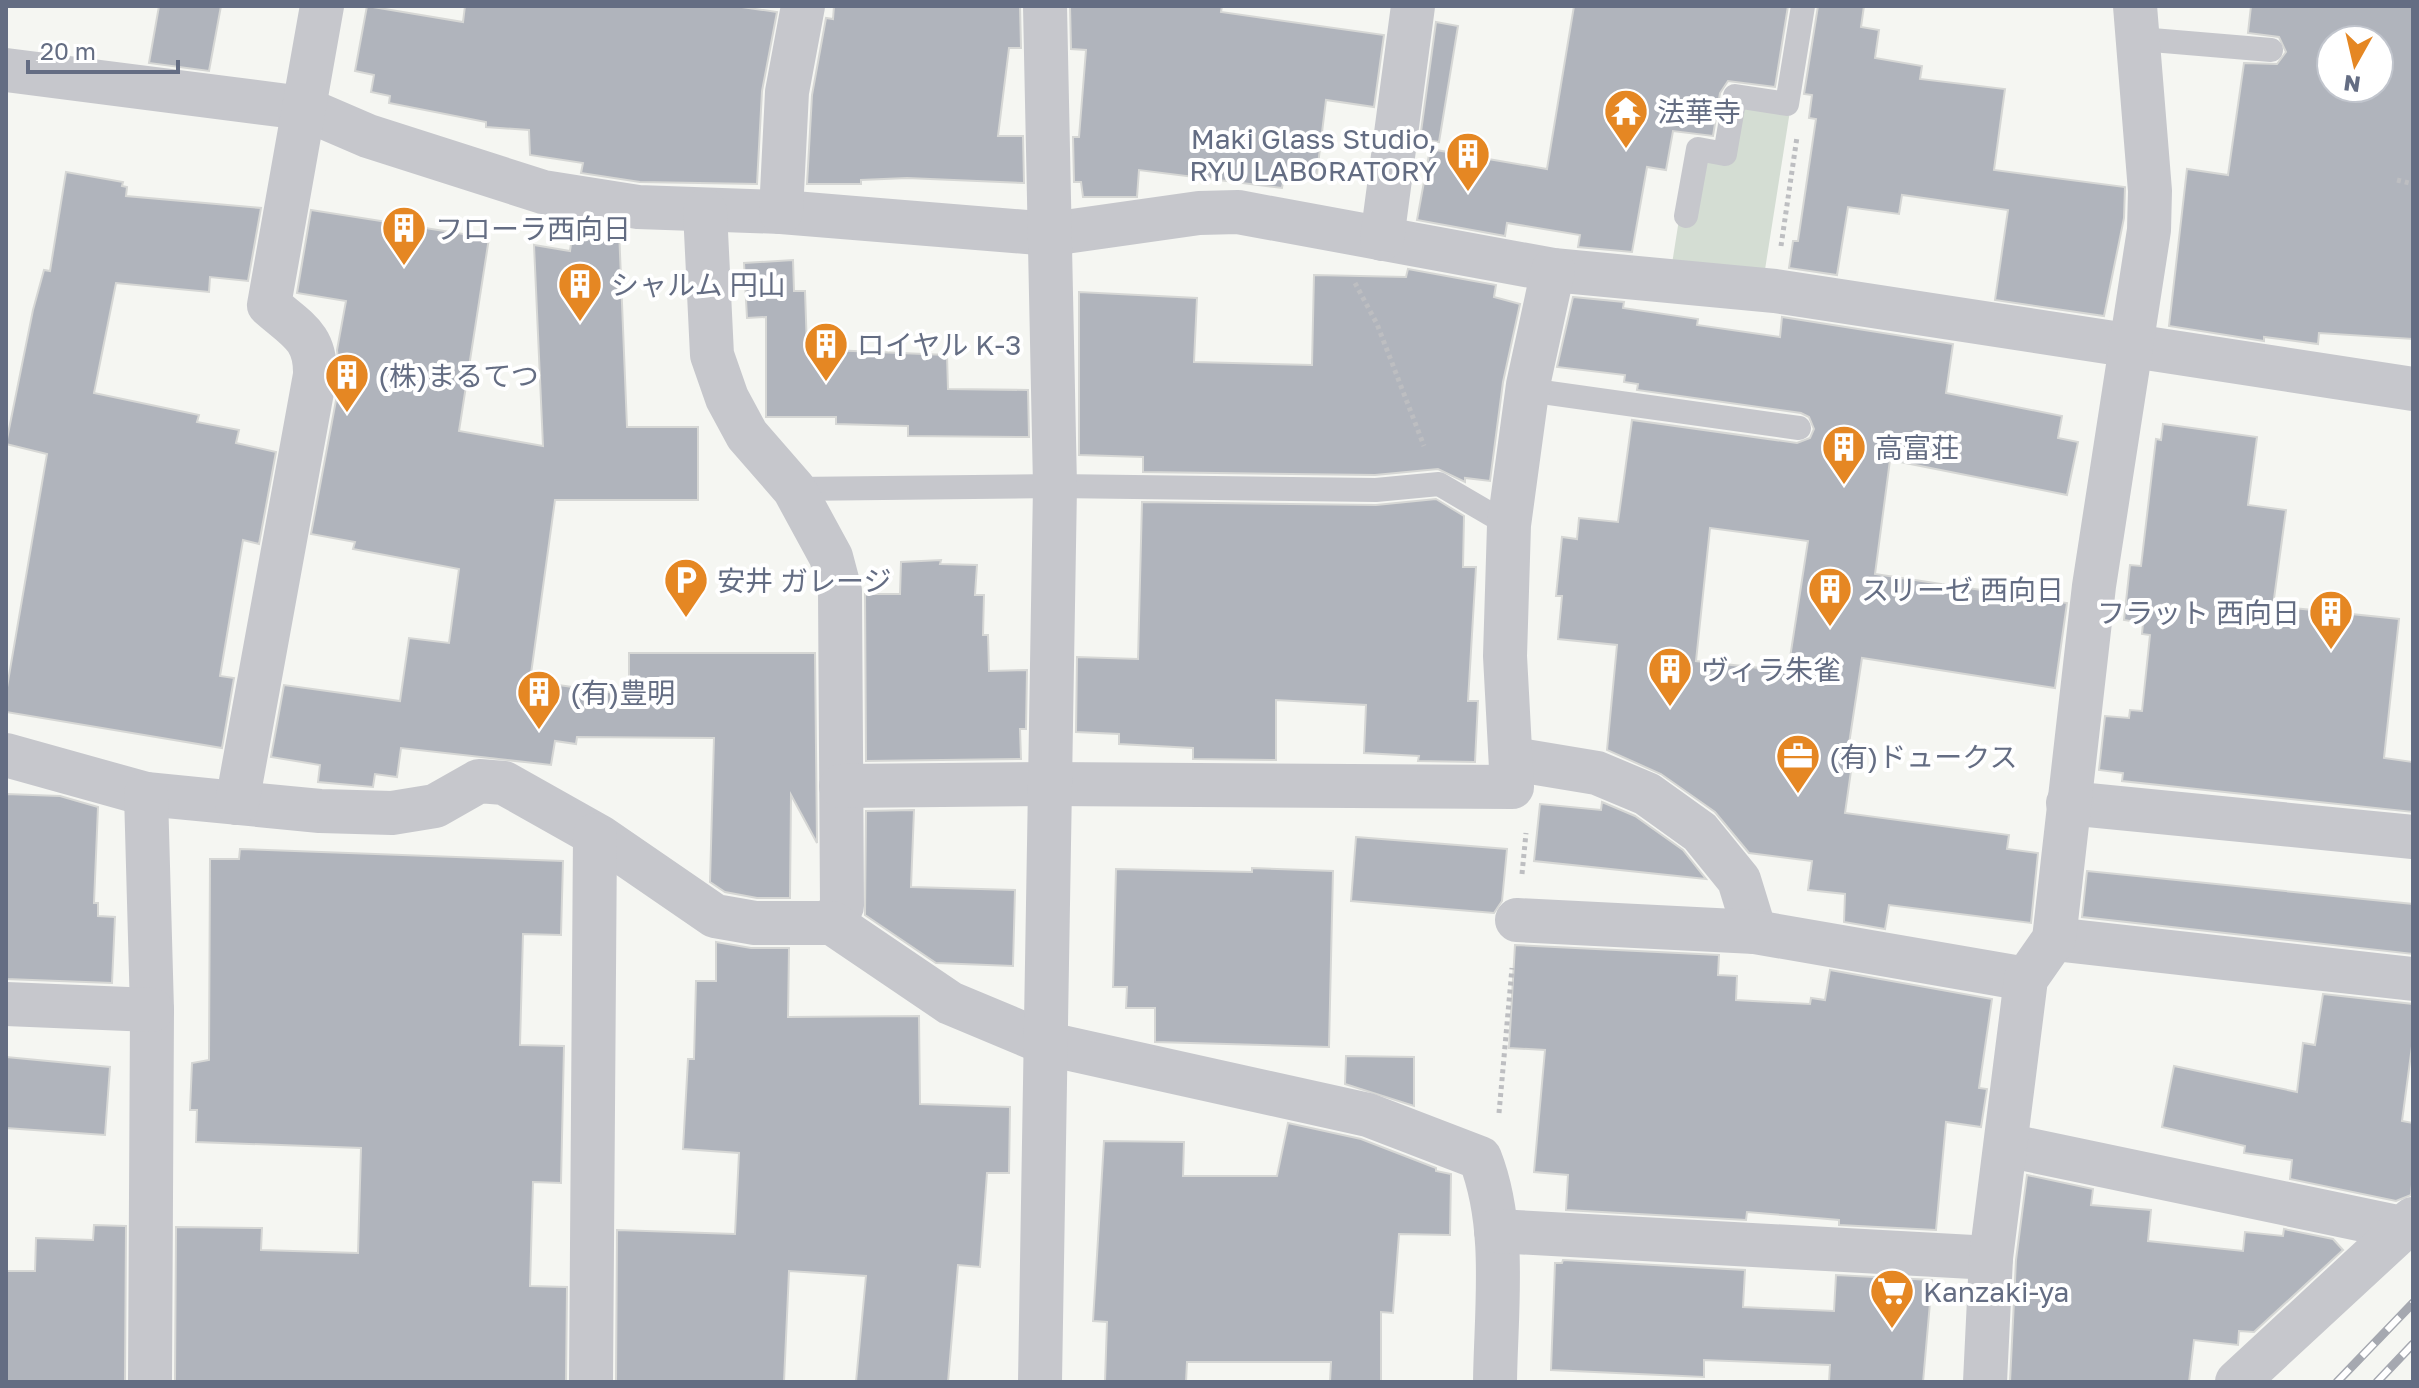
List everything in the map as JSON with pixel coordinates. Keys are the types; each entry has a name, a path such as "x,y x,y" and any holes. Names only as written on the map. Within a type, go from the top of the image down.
{"street":[{"path":"237,803 315,375 316,354 309,340 269,305 322,6"},
{"path":"781,212 787,92 803,6"},
{"path":"1040,1382 1055,486 1045,6"},
{"path":"1382,239 1413,6"},
{"path":"1985,1382 1991,1258 2026,979 2054,939 2094,586 2150,217 2137,22"},
{"path":"6,70 303,108 368,136 543,192 638,207 781,212 1051,234 1199,213 1238,212 1553,270 1775,291 2413,389"},
{"path":"705,211 712,355 717,375 747,435 794,489 831,557 840,591 842,906 832,923"},
{"path":"841,786 1512,787 1513,759 1505,656 1509,525 1528,390 1553,270"},
{"path":"6,755 146,794 320,811 392,813 435,806 479,781 504,783 595,835 715,916 755,923 832,923 950,1003 1048,1044 1368,1115 1480,1158 1491,1187 1496,1231 1495,1382"},
{"path":"1513,759 1597,773 1647,794 1700,832 1739,880 1755,932"},
{"path":"146,794 152,1010 150,1382"},
{"path":"2068,803 2413,837"},
{"path":"591,1382 595,835"},
{"path":"1517,920 1755,932 2026,979"},
{"path":"2054,939 2413,979"},
{"path":"6,1004 152,1010"},
{"path":"2006,1145 2408,1224"},
{"path":"2237,1382 2408,1224"},
{"path":"1496,1231 1991,1258"}],"lane":[{"path":"1686,216 1698,149 1725,154 1735,96 1787,104 1803,6"},
{"path":"2137,22 2271,50"},
{"path":"1528,390 1799,428"},
{"path":"794,489 1055,486 1376,490 1439,484 1509,525"}],"path":[{"path":"1775,291 1799,125"},
{"path":"2397,180 2413,184"},
{"path":"1326,229 1377,324 1439,484"}],"shaded area":[{"path":"1744,90 1792,98 1764,276 1672,264 1691,143 1733,150"}],"building":[{"path":"159,6 221,6 209,71 149,63"},
{"path":"367,6 463,22 465,6 735,6 777,12 762,91 757,184 640,182 581,173 583,163 530,155 529,130 486,127 486,122 389,103 390,96 371,92 374,75 355,71"},
{"path":"834,6 1020,6 1021,48 1009,48 998,136 1023,136 1024,183 907,178 861,180 861,184 807,184 812,95 826,18 833,19"},
{"path":"1070,6 1222,6 1221,12 1384,35 1374,107 1326,100 1316,181 1284,177 1282,188 1139,170 1137,197 1083,197 1081,182 1074,182 1073,137 1079,137 1086,50 1071,49"},
{"path":"1574,6 1788,6 1775,87 1728,81 1720,93 1713,136 1673,131 1666,170 1647,167 1632,252 1578,247 1580,235 1507,223 1505,236 1417,220 1430,149 1547,169"},
{"path":"1818,6 1864,6 1861,27 1879,30 1875,58 1922,66 1920,79 2005,89 1994,170 2125,187 2124,218 2104,316 1995,300 2008,210 1902,195 1899,214 1848,207 1837,275 1789,268 1793,241 1798,241 1816,119 1809,118 1812,95 1804,94"},
{"path":"2251,6 2413,6 2413,339 2319,333 2318,344 2264,337 2264,341 2169,326 2187,169 2228,175 2244,63 2277,64 2286,52 2279,37 2248,33"},
{"path":"1436,22 1458,26 1439,142 1420,139"},
{"path":"66,172 123,182 122,186 127,187 126,196 261,208 248,281 210,277 209,292 116,283 94,393 199,415 197,422 239,430 236,443 276,452 259,544 243,540 220,676 234,678 222,748 6,712 6,693 47,454 6,444 33,310 44,270 50,271"},
{"path":"311,210 489,238 459,431 543,446 534,245 570,251 574,222 619,229 627,427 698,427 698,500 555,500 530,681 629,695 629,653 815,653 817,843 791,795 790,898 757,898 725,892 710,882 714,738 577,737 576,744 555,741 551,765 401,748 397,777 375,774 373,787 318,782 320,765 271,757 284,685 400,701 409,638 449,643 459,569 353,549 355,542 311,534 340,379 337,350 346,301 297,293"},
{"path":"793,260 794,291 805,291 807,349 947,355 948,389 1028,390 1029,437 908,436 908,426 836,424 836,417 766,417 766,317 747,318 744,263"},
{"path":"1408,269 1496,285 1494,297 1520,304 1503,382 1490,481 1465,478 1465,482 1438,469 1375,475 1143,472 1143,457 1079,455 1079,292 1197,298 1194,362 1312,365 1314,275 1406,277"},
{"path":"1573,297 1624,302 1623,308 1698,319 1697,325 1780,337 1782,317 1953,344 1946,393 2062,416 2058,438 2078,442 2067,495 1890,460 1875,574 2067,603 2055,688 1862,658 1847,757 1853,757 1845,813 2009,835 2007,849 2038,853 2031,923 1889,905 1885,929 1844,922 1845,894 1808,890 1812,861 1749,853 1715,812 1661,774 1607,750 1617,645 1558,639 1562,596 1556,596 1562,537 1577,539 1579,518 1618,522 1632,420 1797,443 1810,438 1814,429 1809,417 1801,413 1637,390 1638,384 1624,382 1625,375 1557,367","holes":["1710,528 1808,541 1788,671 1696,661"]},
{"path":"2163,424 2257,437 2248,505 2286,510 2273,606 2399,619 2384,758 2413,762 2413,812 2122,781 2123,773 2099,770 2105,716 2129,718 2130,710 2142,711 2150,635 2142,634 2143,623 2124,620 2130,565 2141,566 2156,439 2161,440"},
{"path":"1436,499 1464,516 1463,567 1476,567 1468,701 1478,701 1475,762 1418,761 1419,756 1364,753 1366,705 1276,700 1276,760 1193,759 1193,748 1119,744 1119,734 1076,732 1077,657 1138,659 1142,502 1376,505"},
{"path":"941,560 940,564 977,565 975,595 984,595 983,635 988,635 989,671 1027,670 1026,729 1020,729 1021,759 866,761 865,594 900,594 901,562"},
{"path":"6,794 60,796 98,807 94,903 98,903 98,916 115,917 112,983 6,979"},
{"path":"1602,802 1635,816 1683,850 1706,879 1534,861 1540,804 1601,810"},
{"path":"914,810 911,887 1015,890 1013,966 936,963 865,915 866,811"},
{"path":"1356,837 1507,849 1502,901 1494,913 1351,901"},
{"path":"240,849 563,861 561,935 523,934 520,1045 564,1046 561,1183 533,1182 530,1286 567,1287 566,1382 175,1382 176,1227 262,1228 261,1250 358,1253 361,1148 196,1142 197,1110 190,1110 192,1063 209,1060 210,859 239,859"},
{"path":"1252,868 1333,871 1329,1047 1155,1042 1155,1008 1126,1008 1127,987 1113,987 1116,869 1252,872"},
{"path":"2087,871 2413,904 2413,954 2082,917"},
{"path":"716,942 751,948 789,948 788,1017 919,1016 920,1104 1010,1107 1009,1173 987,1173 980,1267 958,1265 948,1382 856,1382 866,1276 789,1271 784,1382 616,1382 617,1230 735,1234 739,1153 683,1149 688,1059 694,1059 696,981 716,981"},
{"path":"1515,945 1719,955 1718,975 1737,976 1736,1000 1810,1004 1811,998 1825,1000 1830,970 1992,999 1979,1088 1987,1089 1981,1127 1946,1122 1936,1230 1839,1225 1839,1220 1747,1212 1746,1220 1566,1210 1568,1175 1534,1172 1545,1050 1509,1048"},
{"path":"2323,994 2413,1004 2413,1039 2402,1121 2413,1123 2413,1174 2411,1195 2396,1201 2290,1179 2292,1160 2244,1153 2245,1146 2162,1127 2174,1066 2297,1092 2303,1043 2315,1045"},
{"path":"1346,1056 1414,1057 1414,1106 1345,1084"},
{"path":"6,1057 110,1067 105,1135 6,1128"},
{"path":"1288,1123 1361,1139 1436,1168 1436,1171 1451,1174 1450,1235 1399,1234 1393,1313 1381,1312 1381,1382 1330,1382 1331,1362 1187,1362 1186,1382 1105,1382 1107,1322 1093,1321 1104,1141 1184,1142 1183,1176 1277,1176"},
{"path":"2027,1175 2093,1189 2091,1205 2151,1210 2148,1241 2243,1251 2245,1232 2283,1236 2284,1229 2333,1239 2343,1250 2254,1332 2239,1331 2238,1345 2194,1340 2189,1382 2010,1382 2016,1260"},
{"path":"94,1225 126,1226 125,1382 6,1382 6,1271 35,1271 36,1238 93,1240"},
{"path":"1563,1260 1745,1270 1743,1307 1834,1311 1836,1275 1932,1280 1923,1382 1829,1382 1830,1365 1704,1360 1704,1377 1551,1370 1555,1263 1562,1263"}],"railway":[{"path":"2337,1382 2413,1303"},
{"path":"2377,1382 2413,1344"}],"place":[{"name":"法華寺","path":"1626,150"},
{"name":"Maki Glass Studio, RYU LABORATORY","path":"1468,193"},
{"name":"フローラ西向日","path":"404,267"},
{"name":"シャルム 円山","path":"580,323"},
{"name":"ロイヤル K-3","path":"826,383"},
{"name":"(株)まるてつ","path":"347,414"},
{"name":"高富荘","path":"1844,486"},
{"name":"安井 ガレージ","path":"686,619"},
{"name":"スリーゼ 西向日","path":"1830,628"},
{"name":"フラット 西向日","path":"2331,651"},
{"name":"ヴィラ朱雀","path":"1670,708"},
{"name":"(有)豊明","path":"539,731"},
{"name":"(有)ドュークス","path":"1798,795"},
{"name":"Kanzaki-ya","path":"1892,1330"}]}
